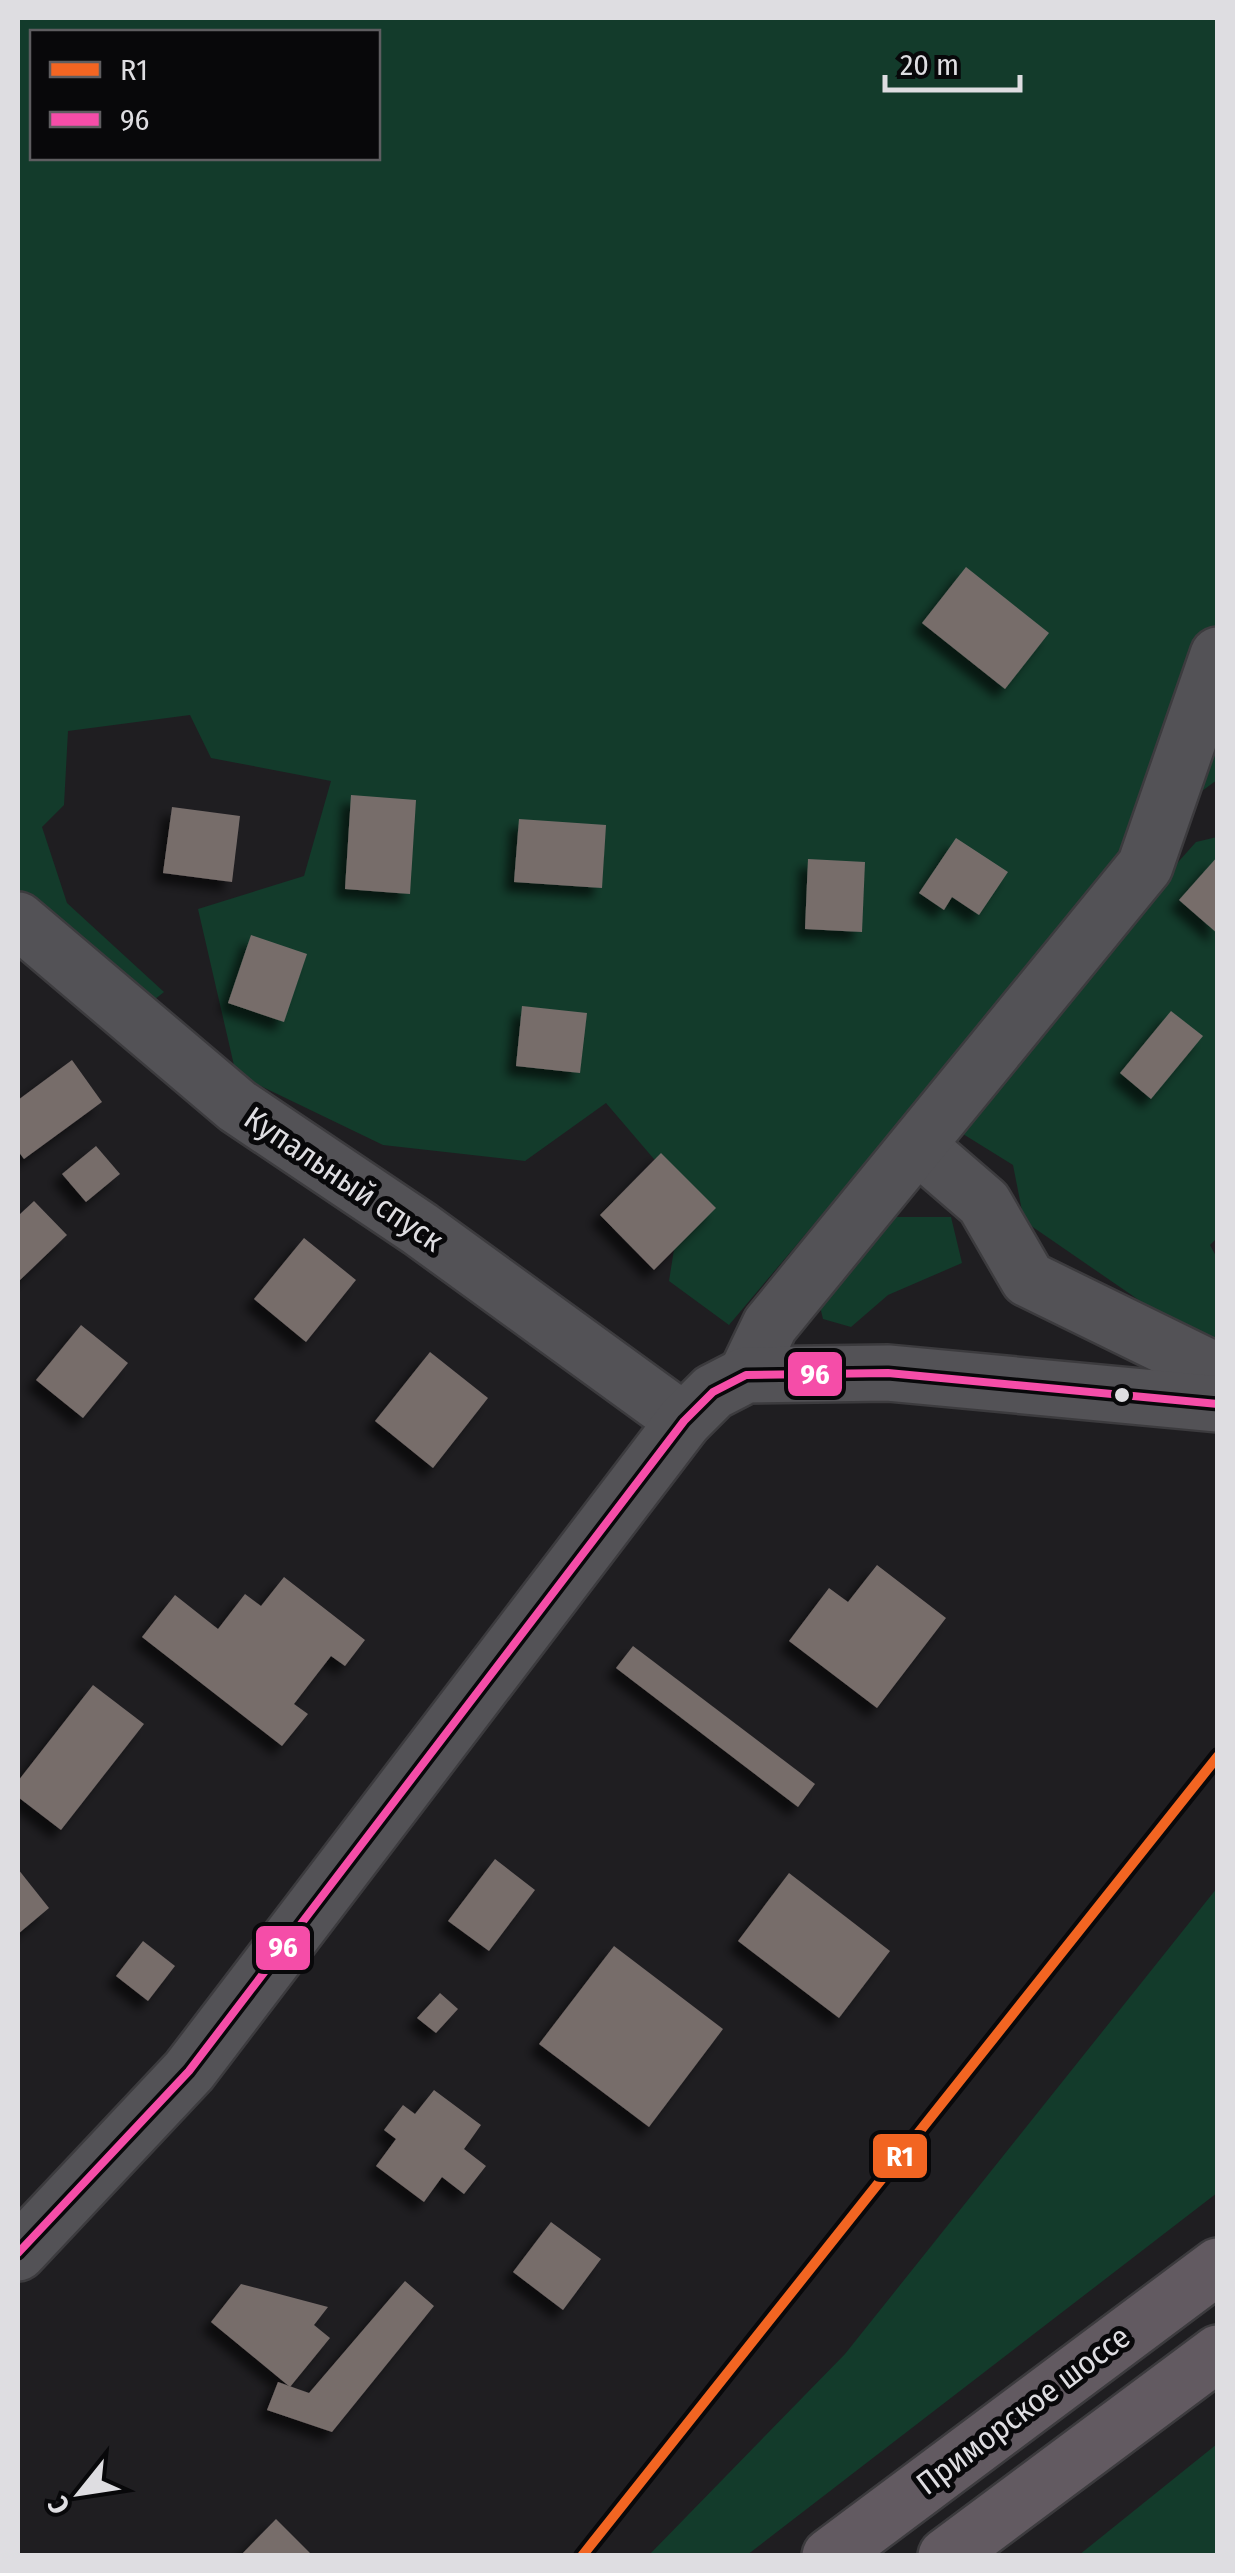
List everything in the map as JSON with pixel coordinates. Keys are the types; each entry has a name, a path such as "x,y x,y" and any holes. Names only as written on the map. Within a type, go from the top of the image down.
{"highway":[{"name":"Приморское шоссе","path":"830,2556 1218,2266"},
{"path":"946,2556 1218,2353"}],"street":[{"path":"746,1375 770,1325 1145,866 1218,655"},
{"name":"Купальный спуск","path":"18,920 236,1106 420,1228 684,1421"},
{"path":"918,1146 984,1203 1028,1279 1218,1372"},
{"path":"23,2235 189,2071 684,1421 713,1392 746,1375 888,1373 1218,1404"}],"green space":[{"path":"18,18 1217,18 1217,780 1143,834 729,1325 669,1281 683,1193 606,1103 525,1161 383,1145 236,1074 198,909 304,876 331,781 211,758 190,715 68,731 64,805 42,827 67,903 164,992 134,1016 37,932 18,890"},
{"path":"1217,837 1218,1237 1210,1245 1217,1258 1217,1343 1210,1349 1024,1221 1013,1165 963,1134 960,1107 1196,842"},
{"path":"893,1217 951,1217 962,1263 888,1295 851,1327 823,1319 816,1290"},
{"path":"1217,1888 1217,2193 747,2555 649,2555 845,2354"},
{"path":"1217,2444 1217,2555 1079,2555"}],"building":[{"path":"966,567 1049,633 1005,689 922,623"},
{"path":"351,795 416,800 410,894 345,889"},
{"path":"172,807 240,816 232,882 163,873"},
{"path":"519,819 606,825 602,888 514,882"},
{"path":"956,838 1008,872 979,915 952,897 944,910 919,893"},
{"path":"1218,856 1218,934 1179,900"},
{"path":"808,859 865,862 862,932 805,929"},
{"path":"251,935 307,954 284,1022 228,1003"},
{"path":"522,1006 587,1013 580,1073 516,1066"},
{"path":"1171,1011 1203,1036 1151,1099 1120,1073"},
{"path":"72,1060 102,1102 24,1159 18,1151 18,1100"},
{"path":"96,1146 120,1174 86,1202 62,1174"},
{"path":"661,1153 716,1208 654,1270 600,1215"},
{"path":"34,1201 67,1235 18,1282 18,1216"},
{"path":"304,1238 356,1280 306,1342 254,1299"},
{"path":"81,1325 128,1363 83,1418 36,1380"},
{"path":"430,1352 488,1398 433,1468 375,1421"},
{"path":"877,1565 946,1618 877,1708 789,1641 829,1588 848,1602"},
{"path":"284,1577 365,1640 345,1666 331,1656 294,1704 308,1714 282,1746 142,1637 175,1595 218,1629 245,1594 261,1606"},
{"path":"633,1646 815,1784 798,1807 616,1668"},
{"path":"93,1685 144,1724 61,1830 18,1797 18,1781"},
{"path":"495,1859 535,1890 489,1951 448,1921"},
{"path":"18,1869 49,1908 18,1934"},
{"path":"789,1873 890,1951 839,2018 738,1941"},
{"path":"143,1941 175,1966 148,2001 116,1976"},
{"path":"614,1946 723,2029 649,2127 539,2044"},
{"path":"440,1993 458,2009 436,2033 417,2018"},
{"path":"434,2090 481,2125 464,2149 486,2166 464,2194 442,2177 424,2202 376,2166 396,2139 384,2130 403,2105 415,2114"},
{"path":"551,2222 601,2259 563,2310 513,2272"},
{"path":"405,2281 434,2306 332,2432 267,2410 278,2382 309,2393"},
{"path":"241,2284 328,2307 314,2325 330,2338 290,2387 211,2322"},
{"path":"276,2519 313,2556 240,2556"}],"transit line":[{"name":"96","path":"18,2253 189,2071 684,1421 713,1392 746,1375 888,1373 1218,1404"},
{"name":"R1","path":"582,2556 1218,1756"}]}
